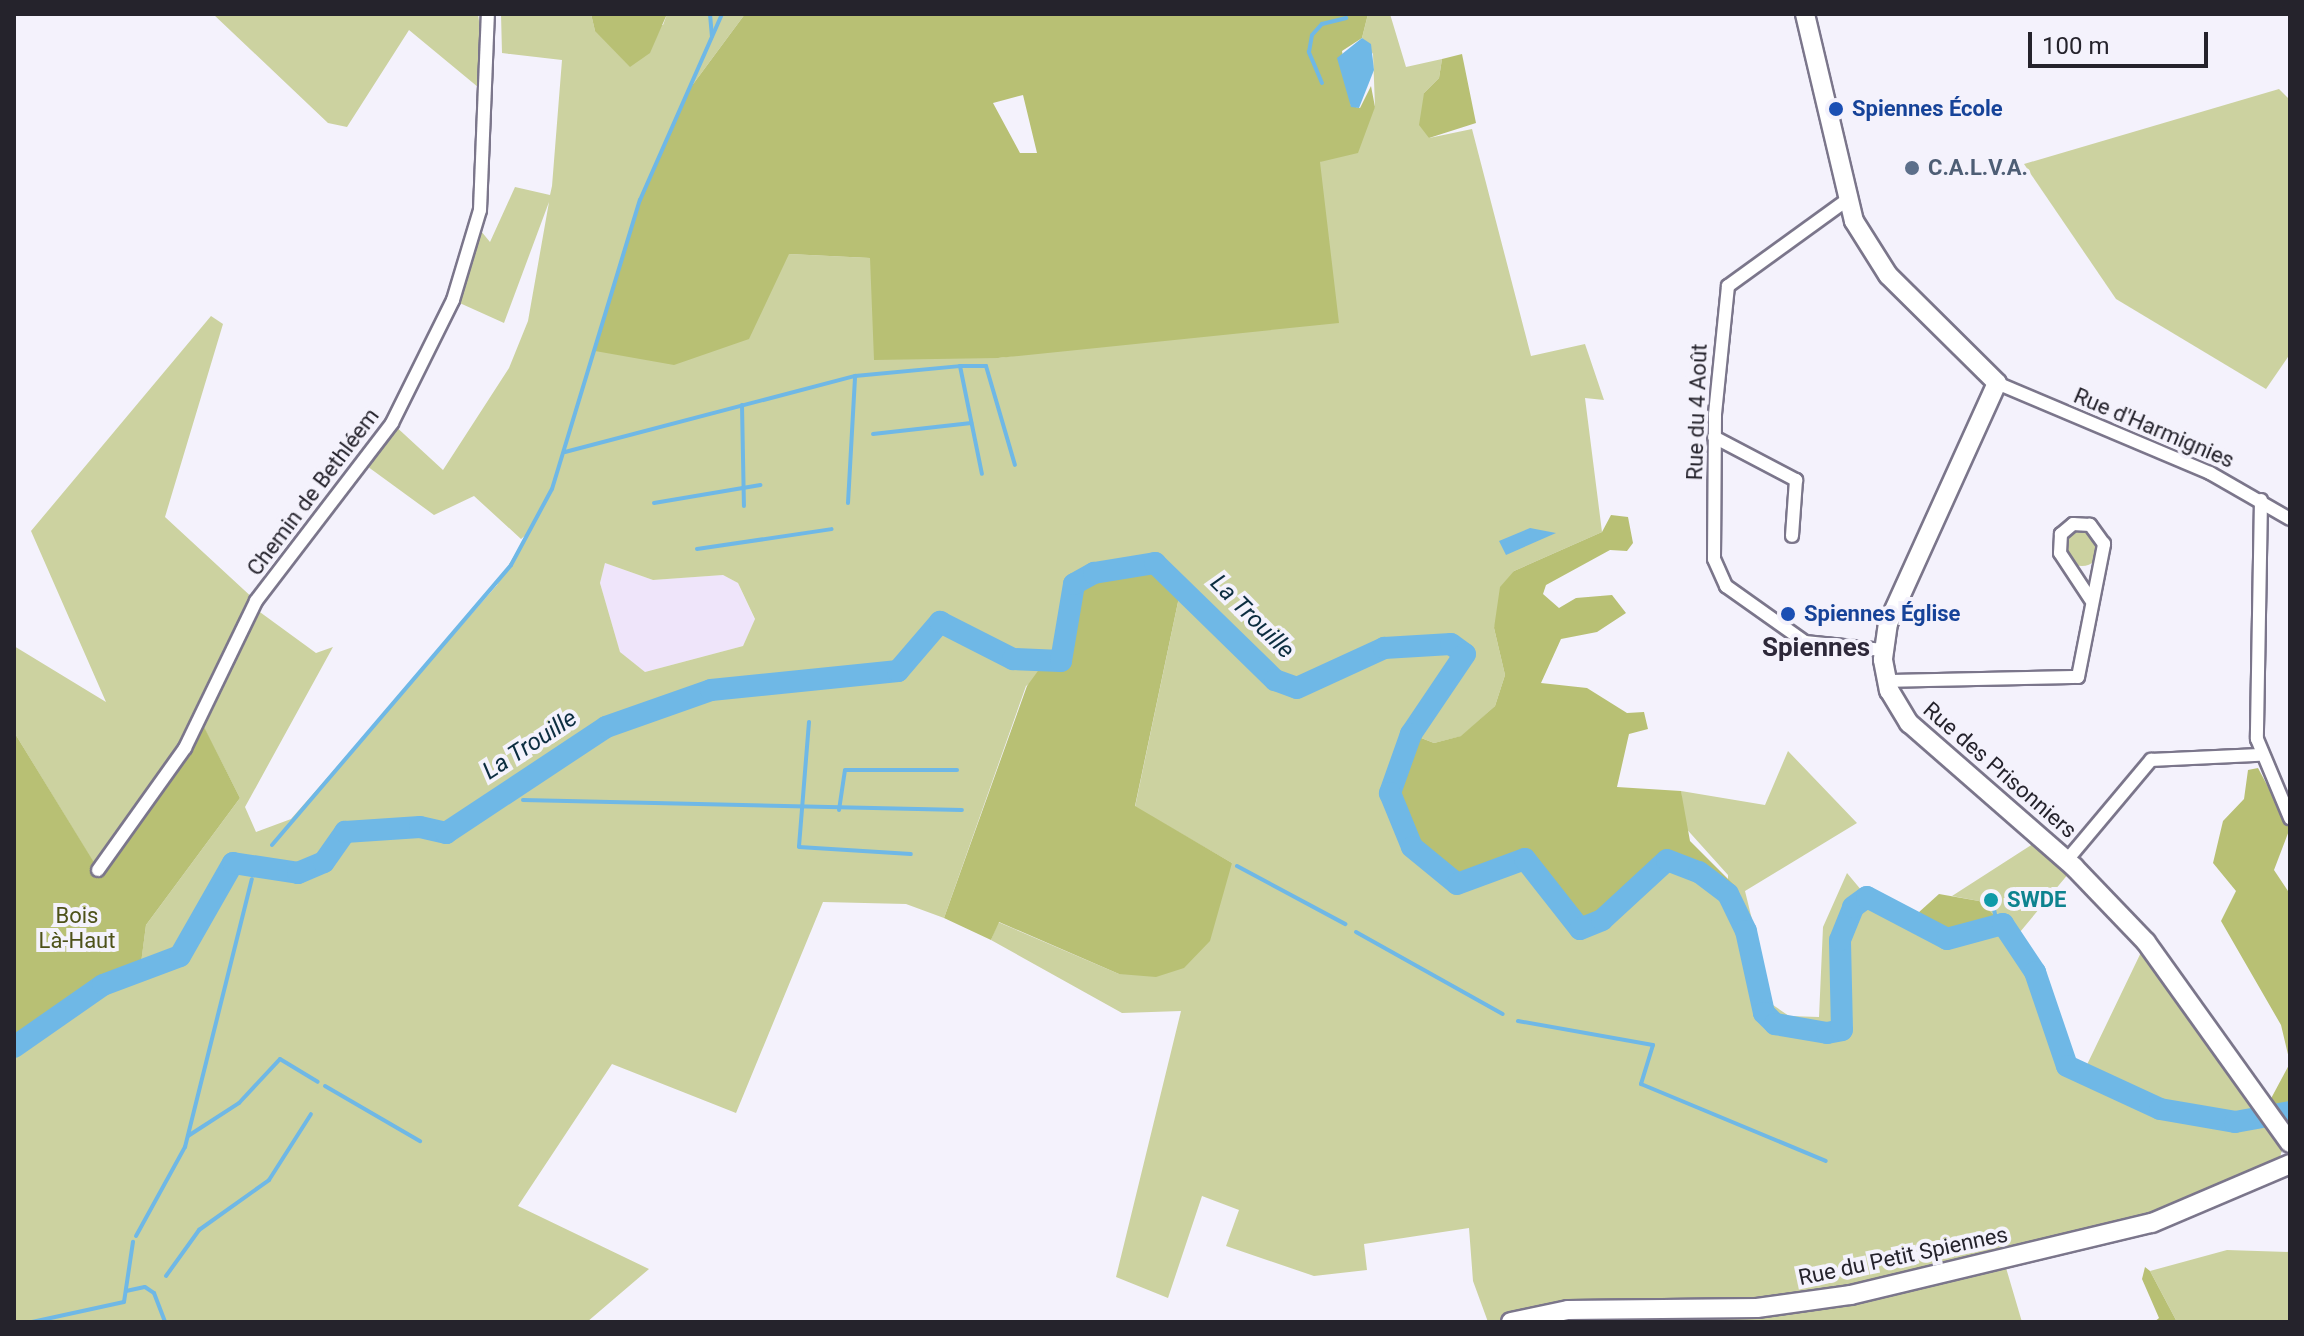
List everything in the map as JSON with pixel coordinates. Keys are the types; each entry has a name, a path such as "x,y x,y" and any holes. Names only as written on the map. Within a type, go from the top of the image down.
{"street":[{"name":"Chemin de Bethléem","path":"98,870 185,748 256,601 392,423 453,300 480,210 488,14"},
{"path":"1805,14 1847,200 1888,275 1997,383"},
{"name":"Rue du 4 Août","path":"1847,200 1728,286 1714,437 1720,579 1805,642 1883,650"},
{"name":"Rue d'Harmignies","path":"1997,383 2261,500 2290,519"},
{"name":"Rue des Prisonniers","path":"1997,383 1896,605 1883,650 1886,681 1909,723 2067,860 2146,942 2267,1106 2290,1143"},
{"path":"1714,437 1796,480 1792,536"},
{"path":"2261,500 2259,755 2290,818"},
{"path":"1886,681 2078,677 2086,665 2091,600 2104,544 2094,527 2079,523 2065,530 2058,545 2091,600"},
{"path":"2067,860 2151,760 2259,755"},
{"name":"Rue du Petit Spiennes","path":"1511,1322 1568,1310 1757,1308 1851,1295 2164,1220 2290,1164"}],"shaded area":[{"path":"605,563 653,580 723,575 738,583 755,620 743,646 645,672 620,653 600,583"}],"green space":[{"path":"213,14 478,14 490,97 409,30 347,127 328,123"},
{"path":"501,14 591,14 595,31 663,25 667,14 745,14 688,91 789,254 870,258 999,358 1081,346 1320,162 1375,107 1373,54 1362,38 1368,14 1390,14 1406,67 1442,59 1439,78 1424,93 1429,138 1472,129 1531,356 1585,344 1604,400 1585,398 1602,532 1514,571 1494,628 1505,675 1495,706 1462,736 1434,743 1411,734 1390,793 1412,847 1434,872 1525,859 1539,875 1540,890 1635,888 1667,860 1728,893 1728,875 1683,825 1681,791 1765,805 1788,751 1857,823 1745,891 1773,1005 1789,1016 1819,1017 1823,927 1847,873 1867,897 1927,932 1973,931 1993,923 1979,901 1952,896 2042,838 2074,867 2015,938 2035,972 2057,1049 2083,1073 2146,942 2283,1147 2278,1164 2265,1180 2004,1261 2022,1322 1646,1322 1642,1309 1488,1322 1473,1281 1469,1228 1364,1244 1367,1270 1314,1276 1226,1246 1239,1210 1202,1196 1168,1298 1116,1277 1181,1011 1122,1013 991,940 998,922 1119,974 1232,863 1135,807 1182,583 1094,573 1074,585 1061,661 1026,686 944,918 906,904 823,902 736,1113 612,1064 518,1206 649,1269 587,1322 14,1322 14,1047 103,985 140,970 146,925 240,798 200,720 98,870 14,732 14,646 106,702 31,531 211,316 223,324 165,517 256,601 253,607 316,653 333,647 245,807 256,832 291,819 497,585 527,534 521,539 474,496 434,515 360,461 392,423 443,470 509,368 528,321 549,202 504,323 453,300 476,225 490,242 515,187 550,195 552,186 562,60 502,53","holes":["605,563 653,580 723,575 738,583 755,619 743,646 645,672 620,652 600,583"]},
{"path":"591,14 667,14 650,53 630,67 595,31"},
{"path":"745,14 1368,14 1362,38 1342,51 1351,106 1360,108 1371,86 1375,107 1358,153 1320,162 1339,323 998,358 874,360 870,258 789,254 749,339 674,365 595,351 642,197 688,91","holes":["1023,95 1037,153 1020,153 993,103"]},
{"path":"1462,54 1476,123 1429,138 1419,125 1424,93 1439,78 1442,59"},
{"path":"2279,89 2290,100 2290,354 2266,389 2116,299 2024,164"},
{"path":"1611,515 1628,517 1633,543 1627,551 1610,550 1546,585 1543,594 1559,608 1576,598 1612,595 1626,613 1597,632 1561,639 1541,683 1587,688 1627,713 1644,712 1648,729 1629,734 1617,787 1681,791 1690,841 1734,885 1728,894 1667,860 1602,920 1580,929 1564,924 1525,859 1457,884 1434,872 1401,830 1390,793 1411,734 1434,743 1461,736 1495,706 1505,675 1494,628 1500,587 1514,571 1602,532"},
{"path":"2082,530 2095,535 2100,548 2095,561 2082,566 2069,561 2064,548 2069,535"},
{"path":"1134,563 1155,563 1182,583 1135,806 1232,863 1210,941 1184,968 1156,977 1119,974 999,922 991,940 944,918 1027,686 1043,664 1061,661 1073,588 1094,573"},
{"name":"Bois Là-Haut","path":"200,719 240,798 146,925 140,971 103,986 14,1047 14,732 98,869"},
{"path":"2258,768 2290,828 2274,870 2290,894 2290,1063 2281,1025 2221,921 2236,891 2213,863 2223,821 2244,799 2248,770"},
{"path":"1939,894 1979,901 2003,924 1947,939 1927,932 1918,913"},
{"path":"2290,1063 2290,1134 2267,1106"},
{"path":"2227,1250 2290,1252 2290,1322 2177,1322 2150,1271"},
{"path":"2145,1267 2177,1322 2154,1322 2159,1318 2142,1279"}],"water":[{"path":"1362,38 1371,44 1374,70 1359,108 1351,107 1337,58"},
{"path":"1530,528 1556,533 1506,555 1499,541"}],"waterway":[{"path":"710,14 712,36"},
{"path":"272,845 511,565 552,489 640,200 722,14"},
{"path":"1322,83 1309,52 1312,35 1322,24 1346,18"},
{"path":"960,366 986,366 1015,465"},
{"path":"565,452 855,376 960,366 982,474"},
{"path":"848,503 855,376"},
{"path":"742,405 744,506"},
{"path":"873,434 971,423"},
{"path":"654,503 760,485"},
{"path":"697,549 832,529"},
{"name":"La Trouille","path":"14,1047 103,985 180,956 233,863 298,873 324,862 345,832 420,827 446,833 606,727 711,690 898,671 940,622 1013,659 1061,661 1074,584 1094,573 1155,563 1275,680 1297,688 1384,648 1451,644 1465,654 1411,734 1390,793 1412,847 1457,884 1525,859 1580,929 1602,920 1667,860 1699,872 1728,894 1746,931 1764,1013 1775,1024 1827,1033 1842,1030 1840,940 1853,907 1867,897 1947,939 2003,924 2035,972 2067,1066 2160,1109 2235,1122 2290,1112"},
{"path":"809,722 799,847 911,854"},
{"path":"839,810 845,770 957,770"},
{"path":"523,800 962,810"},
{"path":"1237,866 1345,924"},
{"path":"136,1236 185,1147 252,879"},
{"path":"1993,904 1997,924"},
{"path":"1356,932 1503,1014"},
{"path":"1518,1021 1653,1045 1641,1084 1826,1161"},
{"path":"188,1136 239,1103 280,1059 318,1082"},
{"path":"325,1086 420,1141"},
{"path":"166,1276 199,1230 269,1180 311,1114"},
{"path":"32,1322 124,1302 133,1242"},
{"path":"126,1291 145,1287 154,1293 165,1322"}],"place":[{"name":"Spiennes École","path":"1836,109"},
{"name":"C.A.L.V.A.","path":"1912,168"},
{"name":"Spiennes Église","path":"1788,614"},
{"name":"SWDE","path":"1991,900"}],"district":[{"name":"Spiennes","path":"1816,648"}]}
